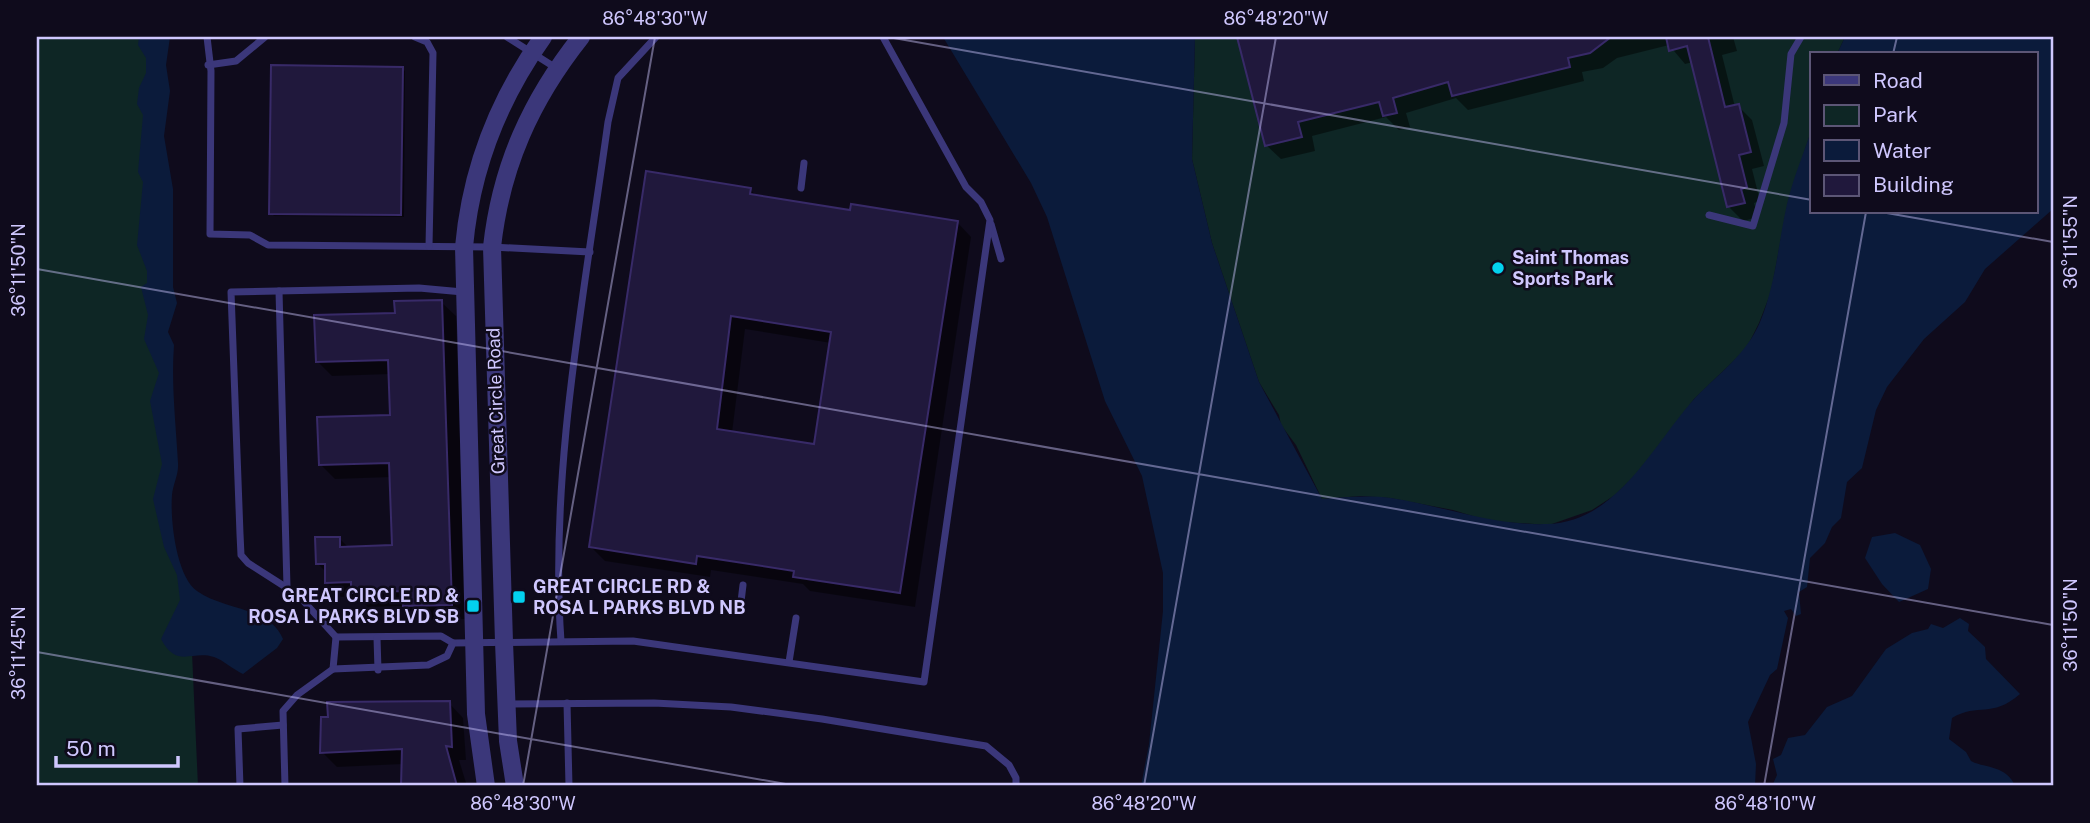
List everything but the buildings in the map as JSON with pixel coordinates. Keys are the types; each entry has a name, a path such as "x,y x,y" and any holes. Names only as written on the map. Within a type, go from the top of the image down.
{"street":[{"name":"Great Circle Road","path":"516,786 506,704 503,642 492,247 500,195 517,139 530,110 556,68 580,37"},
{"name":"Great Circle Road","path":"486,786 476,714 464,247 467,212 496,115 538,44"}],"lane":[{"path":"207,37 208,65 211,71 210,234 250,235 268,245 492,247 590,252"},
{"path":"208,65 236,61 265,37"},
{"path":"415,37 427,42 433,53 429,246"},
{"path":"507,37 538,44 556,68"},
{"path":"561,641 556,575 563,478 590,252 614,88 618,78 637,54 656,37"},
{"path":"883,37 966,187 981,202 990,220 1001,259"},
{"path":"1709,215 1753,226 1784,123 1791,54 1801,37"},
{"path":"801,188 804,163"},
{"path":"464,292 419,288 231,292 241,555 271,580 298,595 336,637 441,636 453,643 633,641 924,682 990,220"},
{"path":"279,291 287,587"},
{"path":"740,610 743,585"},
{"path":"789,662 796,618"},
{"path":"333,669 336,637"},
{"path":"377,638 378,670"},
{"path":"285,786 283,711 296,695 333,669 378,670 428,665 447,656 453,643"},
{"path":"506,704 617,701 731,707 986,746 1009,765 1016,778 1016,786"},
{"path":"567,703 569,786"},
{"path":"240,786 238,729 283,725"}],"green space":[{"path":"37,37 160,37 164,264 163,508 190,608 198,786 37,786"},
{"name":"Saint Thomas Sports Park","path":"1195,37 1845,37 1838,52 1810,52 1810,134 1788,202 1771,292 1746,349 1694,399 1644,467 1615,495 1592,510 1549,525 1489,521 1453,510 1390,498 1361,496 1322,499 1296,445 1281,425 1279,415 1259,382 1212,243 1192,159"}],"water":[{"path":"139,37 170,37 166,65 170,91 164,136 173,189 173,287 177,303 168,332 174,345 173,389 178,463 172,495 173,532 184,573 197,591 268,621 283,639 277,648 243,674 214,657 179,656 167,648 161,639 180,600 177,575 164,547 153,499 162,464 150,401 159,373 144,339 148,315 141,287 147,283 147,271 137,245 143,182 138,172 143,115 137,104 139,88 146,73 146,58 138,45"},
{"path":"943,37 1195,37 1192,159 1212,243 1259,382 1322,499 1365,496 1391,498 1488,519 1547,524 1572,520 1594,510 1614,495 1649,457 1695,398 1740,354 1754,334 1770,293 1789,194 1810,134 1810,214 2038,214 2038,52 1838,52 1845,37 2053,37 2053,209 1985,269 1965,302 1924,339 1887,387 1876,410 1862,468 1847,482 1841,518 1832,527 1825,543 1810,558 1807,587 1799,592 1801,614 1796,616 1791,609 1784,611 1788,618 1777,669 1770,675 1748,722 1756,764 1755,786 1141,786 1149,744 1163,611 1163,573 1142,476 1105,401 1047,217 1031,183"},
{"path":"1895,533 1920,545 1931,569 1928,589 1899,602 1882,584 1865,558 1872,537"},
{"path":"1960,618 1969,624 1968,631 1985,647 1986,659 2020,694 2001,706 1961,713 1952,718 1949,739 1966,752 1971,761 2001,771 2015,786 1772,786 1777,775 1773,759 1781,755 1788,738 1805,735 1827,707 1852,696 1886,649 1912,633 1928,629 1931,624 1943,628"}],"place":[{"name":"Saint Thomas Sports Park","path":"1498,268"},
{"name":"GREAT CIRCLE RD & ROSA L PARKS BLVD NB","path":"519,597"},
{"name":"GREAT CIRCLE RD & ROSA L PARKS BLVD SB","path":"473,606"}]}
